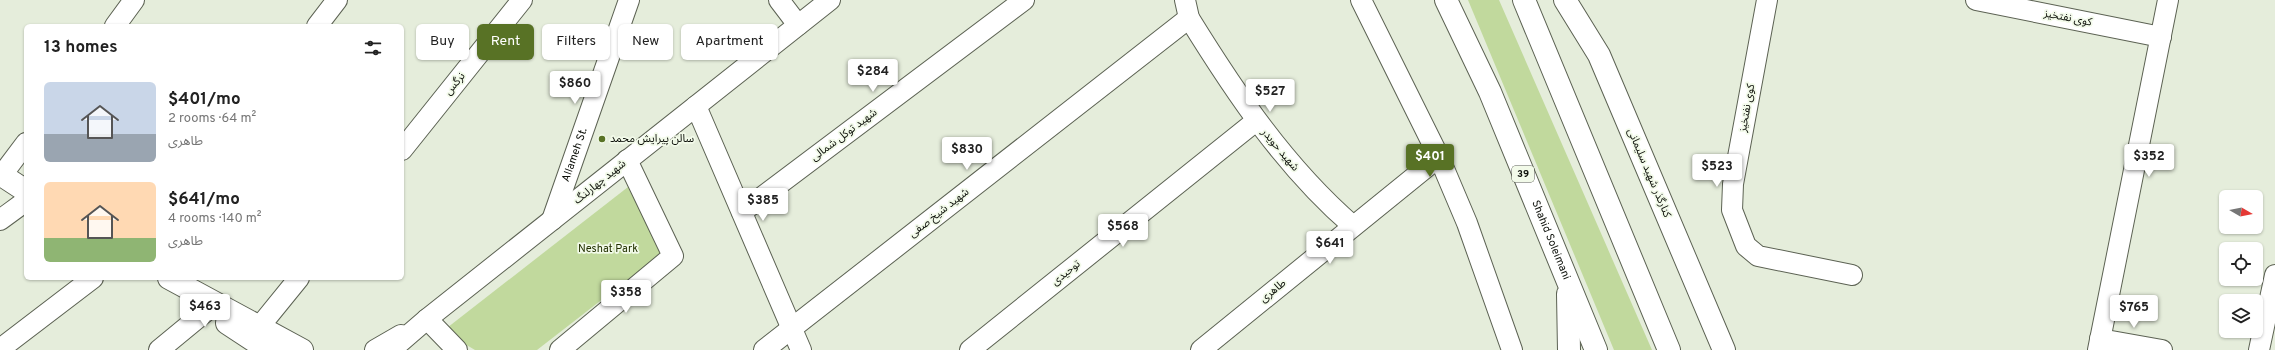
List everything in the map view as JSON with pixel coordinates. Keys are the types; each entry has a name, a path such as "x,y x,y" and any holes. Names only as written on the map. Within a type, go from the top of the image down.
{"main road":[{"name":"Shahid Soleimani","path":"1446,0 1490,92 1596,350"},
{"path":"1524,0 1646,300 1669,350"},
{"name":"کنارگذر شهید سلیمانی","path":"1565,0 1600,55 1724,350"},
{"path":"1,175 24,190"},
{"path":"165,280 212,307 260,326 302,350"},
{"path":"172,280 212,307 268,350"},
{"path":"1567,280 1568,350"}],"street":[{"path":"116,24 134,0"},
{"path":"319,24 337,0"},
{"name":"نرگس","path":"404,148 522,0"},
{"name":"Allameh St.","path":"552,220 629,0"},
{"path":"779,0 798,26"},
{"name":"شهید چهارلنگ","path":"427,319 830,0"},
{"name":"شهید توکل شمالی","path":"742,212 1024,0"},
{"path":"1361,0 1439,157 1467,223 1512,350"},
{"name":"کوی نفتخیز","path":"1767,0 1733,184 1732,210 1746,246 1758,256 1852,275"},
{"name":"کوی نفتخیز","path":"1976,0 2161,37"},
{"path":"2162,350 2099,344 2168,0"},
{"name":"شهید حویدر","path":"1187,9 1256,122 1304,179 1329,205 1354,226"},
{"name":"شهید شیخ صفی","path":"764,350 1187,9"},
{"path":"696,106 802,350"},
{"name":"توحیدی","path":"970,350 1256,122"},
{"path":"1,175 24,146"},
{"name":"طاهری","path":"1201,350 1439,157"},
{"path":"560,350 673,256 627,160"},
{"path":"0,220 24,202"},
{"path":"2259,350 2271,310 2275,274"},
{"path":"0,348 90,280"},
{"path":"260,326 297,280"},
{"path":"159,350 212,307"},
{"path":"375,350 427,319"},
{"path":"391,350 427,319"},
{"path":"427,319 457,350"}],"green space":[{"path":"1468,0 1499,0 1652,350 1614,350"},
{"name":"Neshat Park","path":"628,187 662,253 537,350 475,350 443,331"}],"place":[{"name":"سالن پیرایش محمد","path":"602,139"}]}
